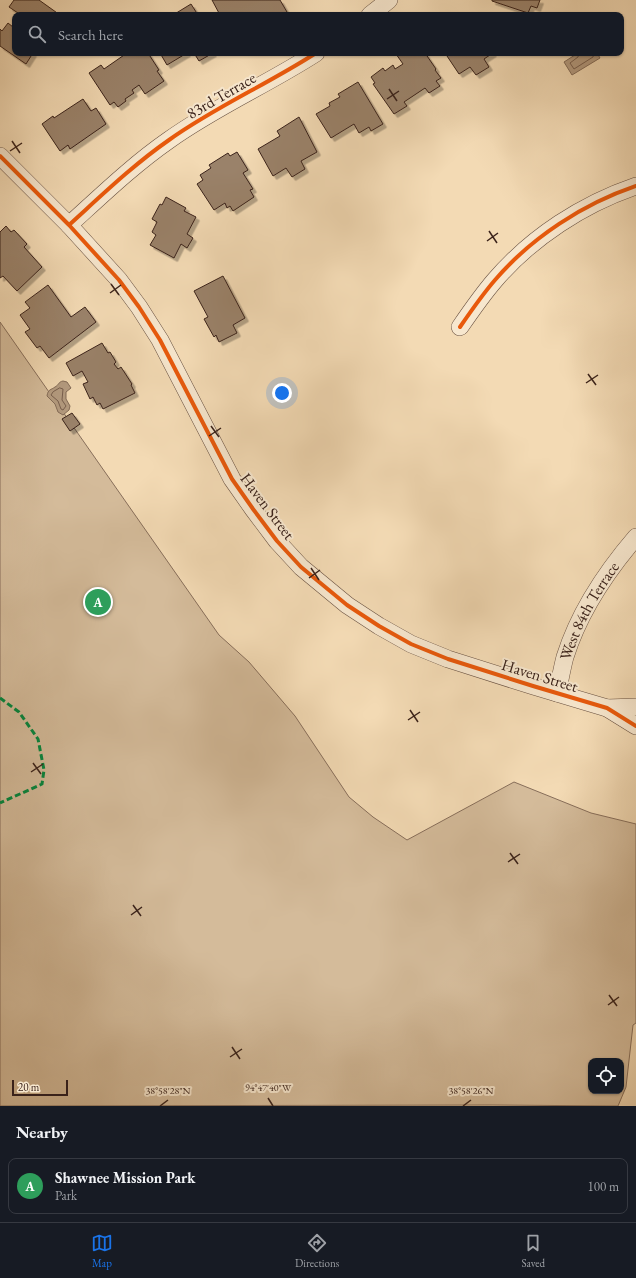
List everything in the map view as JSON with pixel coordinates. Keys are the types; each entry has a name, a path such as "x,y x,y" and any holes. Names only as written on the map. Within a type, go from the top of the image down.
{"street":[{"path":"374,12 389,0"},
{"name":"83rd Terrace","path":"69,225 134,166 169,140 217,110 311,56"},
{"name":"Haven Street","path":"0,156 69,225 119,280 139,307 160,340 200,414 232,480 277,541 302,567 348,605 379,626 411,644 448,659 530,686 607,708 636,726"},
{"path":"460,327 495,280 519,255 544,234 570,216 599,200 636,186"},
{"name":"West 84th Terrace","path":"558,693 565,657 578,623 599,586 636,537"},
{"name":"Haven Street","path":"607,708 636,707"}],"shaded area":[{"path":"0,322 219,635 249,662 295,716 349,797 373,817 407,840 514,782 591,813 636,824 636,1023 633,1025 626,1087 624,1092 624,1058 588,1058 588,1094 623,1094 618,1106 0,1106"}],"water":[{"path":"573,56 599,56 600,58 572,75 564,62"},
{"path":"63,381 67,382 71,388 66,392 66,399 70,406 69,410 63,415 58,412 55,404 47,396 47,394"}],"building":[{"path":"14,0 39,0 56,12 16,12 9,7"},
{"path":"212,0 280,0 287,12 218,12"},
{"path":"540,0 537,8 531,6 528,12 492,1"},
{"path":"191,4 196,12 178,12"},
{"path":"8,23 12,26 12,54 0,46 0,29 2,31"},
{"path":"14,56 31,56 26,64"},
{"path":"123,56 150,56 164,81 145,94 139,85 132,90 134,93 125,99 126,101 118,107 114,102 110,105 89,73 101,65 104,69"},
{"path":"162,56 182,56 167,65"},
{"path":"196,56 208,56 199,61"},
{"path":"397,56 427,56 441,78 436,81 440,86 429,93 425,88 404,102 407,106 394,114 373,84 375,83 371,77 383,68 385,71 393,65 395,69 403,64"},
{"path":"447,56 488,56 484,59 489,67 476,75 470,67 459,74"},
{"path":"358,82 383,124 371,131 369,127 359,133 354,124 331,138 316,114 330,106 329,103 340,97 338,94"},
{"path":"83,99 91,111 96,108 106,124 70,149 68,145 60,151 42,124"},
{"path":"299,117 317,152 301,161 305,169 292,177 286,168 273,176 258,149 280,136 277,131"},
{"path":"237,152 248,170 243,173 253,189 250,190 254,197 233,211 230,206 227,208 225,203 214,210 197,184 203,180 200,175 211,168 209,165 228,153 230,156"},
{"path":"166,197 186,208 184,211 196,217 187,234 193,238 187,248 181,244 174,258 150,245 156,235 152,232 157,222 152,219 160,204 162,205"},
{"path":"6,226 11,232 14,230 27,244 24,247 42,267 17,291 3,276 0,278 0,232"},
{"path":"223,276 245,318 233,325 237,333 219,342 216,335 214,337 204,319 208,317 194,291"},
{"path":"48,285 71,317 85,307 96,322 49,358 40,346 37,348 25,332 30,329 20,315 30,308 25,302"},
{"path":"102,343 116,362 114,364 118,369 121,367 132,384 131,385 135,393 103,409 100,403 97,405 93,397 90,399 83,384 88,382 82,371 73,376 66,363"},
{"path":"72,413 80,424 70,431 62,419"}],"marked path":[{"path":"0,698 19,712 38,739 44,770 42,784 0,803"}],"cycle path":[{"path":"69,225 130,170 169,140 223,106 311,56"},
{"path":"0,156 69,225 119,280 139,307 160,340 232,479 277,541 301,567 347,605 379,626 411,644 448,659 607,708 636,726"},
{"path":"460,327 495,280 510,264 542,236 578,212 616,193 636,186"}],"place":[{"name":"Shawnee Mission Park","path":"98,602"}]}
